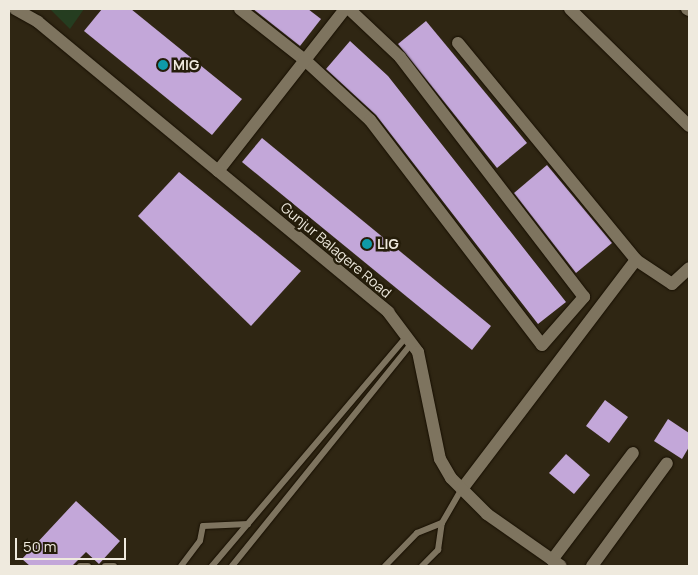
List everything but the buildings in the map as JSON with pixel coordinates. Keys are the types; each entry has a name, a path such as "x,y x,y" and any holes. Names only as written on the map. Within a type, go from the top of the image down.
{"street":[{"name":"Gunjur Balagere Road","path":"15,9 38,22 388,312 418,352 440,459 462,489 488,514 557,563"},
{"path":"240,9 306,60 370,120 542,345 584,297 400,57 349,9"},
{"path":"218,171 345,9"},
{"path":"570,9 688,121"},
{"path":"458,43 636,260 672,284 689,268"},
{"path":"462,489 636,260"},
{"path":"557,563 633,453"},
{"path":"592,566 667,463"}],"lane":[{"path":"212,566 409,340"},
{"path":"232,566 409,340"},
{"path":"422,566 438,550 442,523 462,489"},
{"path":"385,566 417,533 442,523"},
{"path":"181,566 200,541 203,526 248,524"},
{"path":"80,566 88,566"},
{"path":"105,566 114,566"}],"green space":[{"path":"50,9 84,9 70,29"}],"place":[{"name":"MIG","path":"163,65"},
{"name":"LIG","path":"367,244"}]}
